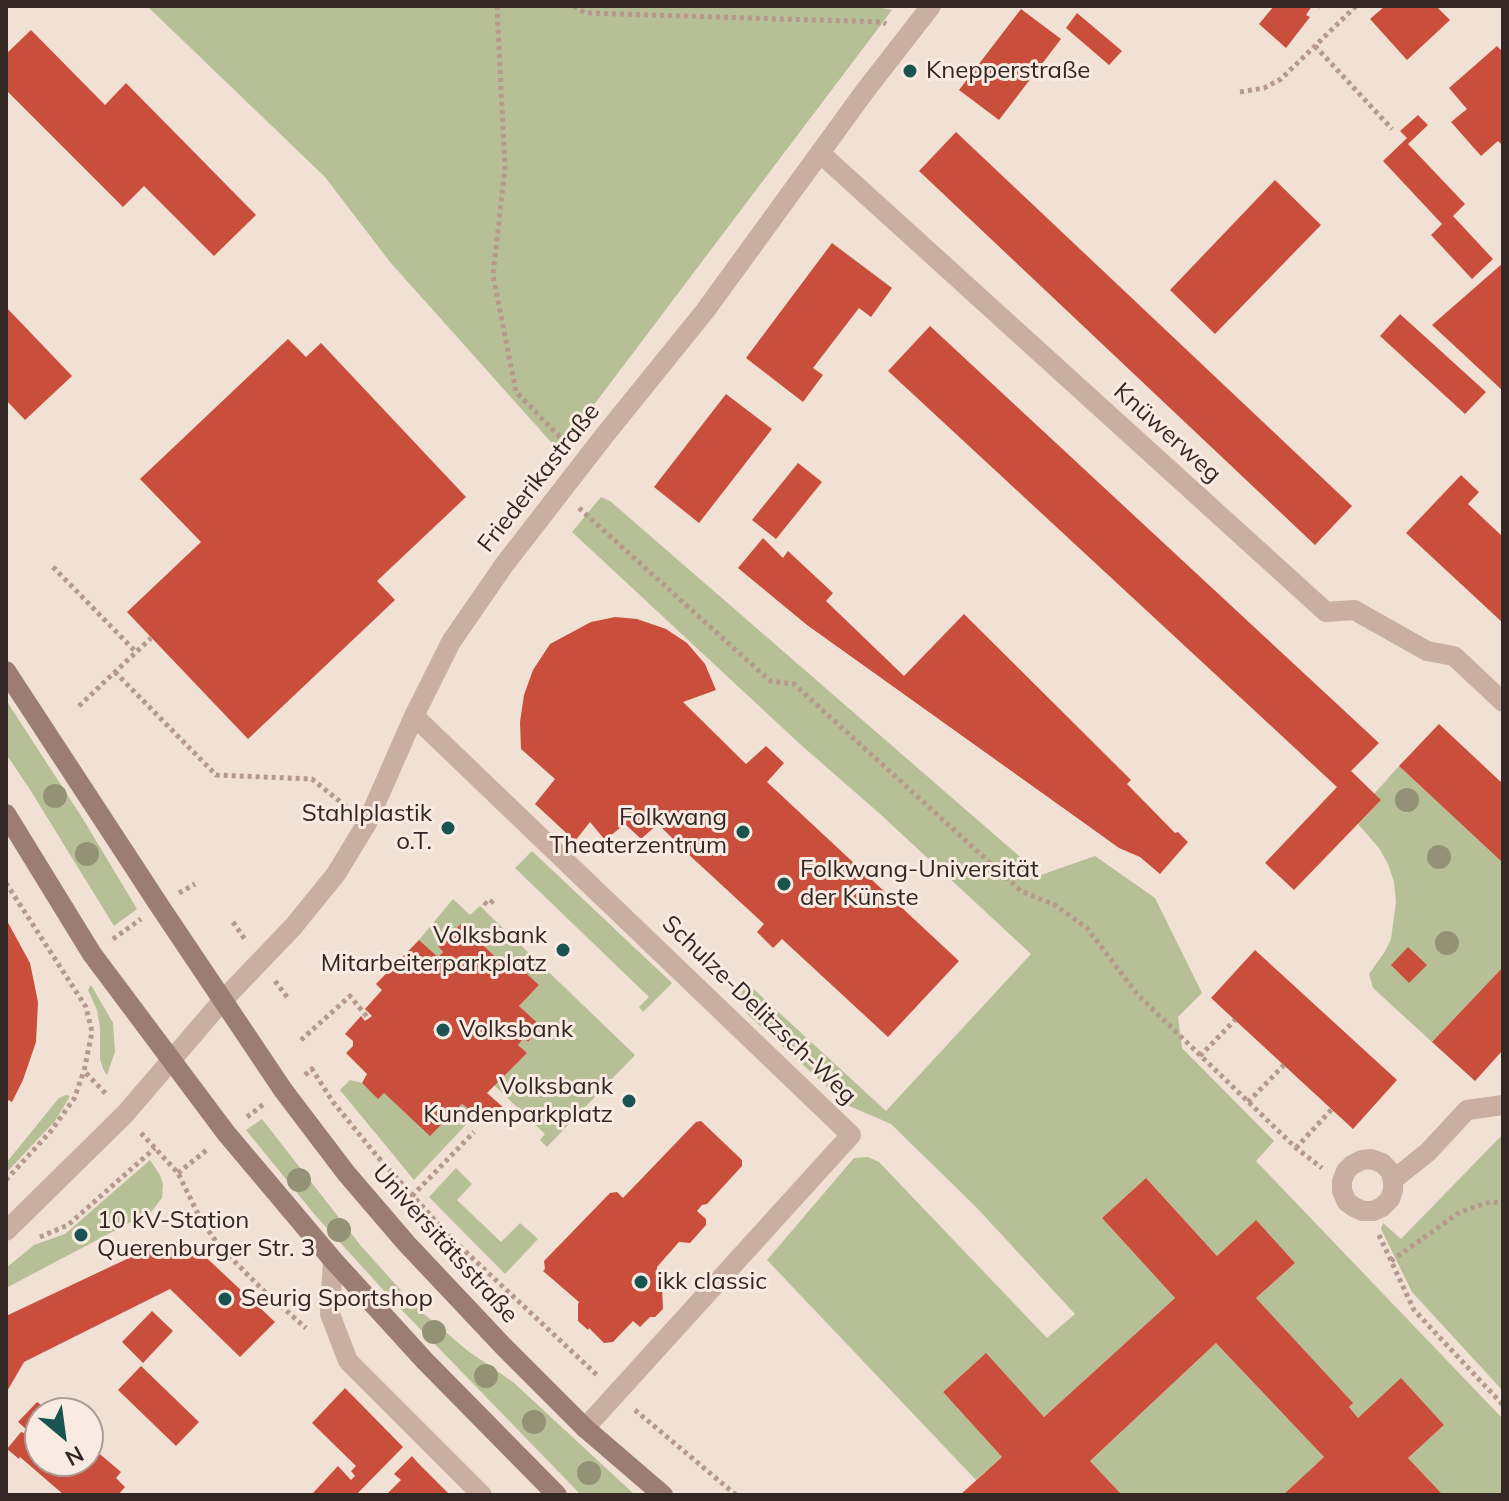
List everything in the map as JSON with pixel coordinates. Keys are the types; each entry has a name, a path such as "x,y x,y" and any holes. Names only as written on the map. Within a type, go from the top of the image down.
{"main road":[{"name":"Universitätsstraße","path":"6,671 283,1090 346,1173 460,1302 585,1428 663,1495"},
{"path":"6,814 92,954 226,1133 333,1260 425,1361 557,1495"}],"street":[{"name":"Friederikastraße","path":"223,1000 293,927 336,874 367,823 414,716 451,642 504,565 705,311 931,6"},
{"name":"Knüwerweg","path":"820,153 1326,612 1354,610 1427,651 1454,656 1503,702"},
{"name":"Schulze-Delitzsch-Weg","path":"414,716 851,1135 585,1428"},
{"path":"6,1231 125,1114 223,1000"},
{"path":"1393,1180 1428,1152 1467,1110 1503,1105"},
{"path":"1362,1160 1382,1163 1393,1180 1390,1199 1373,1211 1354,1207 1347,1202 1342,1191 1346,1171 1362,1160"},
{"path":"333,1260 330,1314 348,1361 482,1495"}],"path":[{"path":"497,6 505,168 493,275 516,392 565,442 561,459 561,491 770,681 794,684 1021,891 1055,905 1087,928 1137,994 1296,1148 1319,1166"},
{"path":"574,6 585,13 882,22 891,28"},
{"path":"1240,92 1264,88 1281,79 1356,6"},
{"path":"1315,46 1392,129"},
{"path":"53,567 136,652"},
{"path":"79,706 151,638"},
{"path":"115,672 216,775 312,779 367,823"},
{"path":"6,883 86,1007 92,1032 74,1099 59,1121 6,1180"},
{"path":"484,902 488,905 495,899"},
{"path":"120,933 144,916"},
{"path":"301,1040 350,996 368,1018"},
{"path":"1200,1056 1235,1020"},
{"path":"1248,1102 1284,1065"},
{"path":"312,1069 333,1102 451,1238 630,1405 736,1495"},
{"path":"84,1071 178,1173 200,1218 219,1246 309,1330"},
{"path":"1296,1148 1332,1109"},
{"path":"412,1196 474,1132"},
{"path":"178,1173 212,1145"},
{"path":"31,1241 68,1225 155,1148"},
{"path":"1391,1261 1460,1212 1490,1202 1503,1203"},
{"path":"1373,1211 1378,1232 1414,1310 1503,1405"}],"green space":[{"path":"147,6 872,6 892,10 559,451 390,262 325,177"},
{"path":"601,497 610,501 1041,875 1095,856 1155,898 1202,993 1178,1017 1182,1048 1274,1141 1256,1161 1503,1419 1503,1495 1443,1495 1408,1458 1444,1425 1401,1379 1358,1418 1349,1407 1352,1403 1256,1298 1295,1263 1255,1221 1217,1256 1146,1178 1102,1218 1175,1298 1044,1417 985,1354 943,1392 1002,1457 976,1480 767,1260 854,1158 868,1157 879,1162 1047,1338 1075,1314 977,1208 891,1124 847,1105 746,1013 740,996 747,983 886,1111 1031,954 572,532"},
{"path":"6,700 137,909 114,926 6,754"},
{"path":"1399,766 1503,863 1503,967 1432,1042 1373,988 1369,974 1391,939 1396,902 1388,864 1358,824 1380,801 1374,794"},
{"path":"532,851 672,983 643,1012 639,1007 649,997 515,868"},
{"path":"453,899 470,915 480,906 635,1055 547,1147 540,1140 545,1134 494,1085 527,1053 518,1045 524,1038 528,1042 542,1027 519,1006 539,985 514,962 507,968 462,924 438,946 443,952 438,957 419,940"},
{"path":"91,985 113,1023 115,1052 107,1075 100,1059 100,1028 97,1010 88,990"},
{"path":"350,1080 362,1083 378,1098 384,1093 430,1135 462,1104 475,1114 478,1112 414,1180 340,1090"},
{"path":"70,1096 55,1121 6,1173 6,1163 59,1098"},
{"path":"262,1119 361,1246 417,1308 468,1351 513,1382 635,1495 581,1495 396,1304 315,1215 246,1130"},
{"path":"1503,1134 1503,1391 1412,1292 1381,1229 1383,1223 1401,1239"},
{"path":"150,1160 163,1184 162,1198 152,1211 6,1288 6,1268 34,1245 65,1234"},
{"path":"456,1168 472,1184 457,1200 501,1242 520,1223 538,1239 505,1274 429,1197"},
{"path":"1216,1343 1324,1457 1283,1495 1122,1495 1090,1461"}],"building":[{"path":"1274,6 1312,6 1306,15 1310,17 1286,48 1259,24"},
{"path":"1385,6 1436,6 1450,20 1407,60 1370,19"},
{"path":"1021,9 1061,39 999,120 959,90"},
{"path":"1077,13 1122,51 1109,65 1066,28"},
{"path":"31,30 105,105 126,83 256,215 214,256 144,186 123,207 6,90 6,54"},
{"path":"1497,46 1503,52 1503,146 1498,141 1481,156 1451,122 1467,109 1449,88"},
{"path":"1418,115 1428,125 1408,144 1465,204 1453,216 1493,259 1472,279 1431,235 1442,224 1383,161 1407,138 1400,131"},
{"path":"956,132 1352,506 1315,545 919,171"},
{"path":"1275,180 1321,225 1215,334 1170,290"},
{"path":"832,243 892,288 871,317 859,308 813,368 823,375 803,402 746,358"},
{"path":"1503,263 1503,391 1432,325"},
{"path":"6,307 72,376 25,420 6,400"},
{"path":"1400,314 1486,392 1465,414 1380,336"},
{"path":"930,326 1379,743 1351,771 1381,800 1294,890 1265,863 1337,787 888,371"},
{"path":"288,339 306,357 321,343 466,497 377,581 395,600 248,739 127,612 201,542 140,479"},
{"path":"726,394 772,429 699,523 654,487"},
{"path":"798,463 822,482 776,539 752,520"},
{"path":"1461,475 1479,492 1468,504 1503,537 1503,623 1406,533"},
{"path":"763,538 783,558 788,551 833,593 826,601 904,676 964,614 1131,780 1127,784 1175,833 1178,832 1188,842 1160,874 807,625 738,568"},
{"name":"Folkwang Theaterzentrum","path":"615,617 637,619 666,629 687,643 705,664 716,690 683,702 746,764 766,746 784,763 767,782 959,961 888,1037 782,939 773,948 757,932 764,924 658,824 641,839 625,824 605,840 590,822 575,841 535,804 555,779 521,749 520,722 524,695 533,670 550,644 591,622"},
{"path":"1439,724 1503,784 1503,863 1399,766"},
{"path":"6,919 30,963 38,1002 36,1042 12,1102 6,1099"},
{"name":"Volksbank","path":"461,924 507,968 514,962 539,985 519,1006 542,1027 528,1042 524,1038 518,1045 527,1053 487,1093 504,1108 498,1114 475,1114 462,1104 430,1136 384,1093 378,1099 362,1083 367,1074 346,1053 353,1046 353,1041 345,1034 361,1016 365,1021 372,1016 365,1009 382,990 376,984 419,940 438,957 443,952 438,946"},
{"path":"1408,947 1427,965 1409,983 1391,965"},
{"path":"1255,950 1397,1080 1353,1129 1211,998"},
{"path":"1503,967 1503,1050 1475,1081 1432,1042"},
{"path":"701,1121 742,1160 742,1166 697,1211 706,1219 706,1225 690,1243 679,1242 657,1267 663,1309 640,1327 633,1321 613,1342 604,1343 578,1321 579,1302 543,1271 544,1261 610,1193 617,1192 623,1198 696,1122"},
{"path":"1146,1178 1217,1256 1256,1220 1295,1263 1256,1298 1353,1403 1349,1407 1358,1418 1401,1378 1444,1425 1408,1458 1443,1495 1283,1495 1324,1457 1216,1343 1090,1461 1122,1495 960,1495 1002,1457 943,1392 986,1353 1044,1417 1175,1298 1102,1218"},
{"path":"162,1242 181,1242 196,1248 275,1322 240,1357 170,1289 24,1362 6,1393 6,1316"},
{"path":"152,1311 173,1331 143,1363 122,1342"},
{"path":"141,1366 199,1422 176,1446 118,1390"},
{"path":"345,1388 403,1447 356,1495 314,1495 338,1466 351,1480 355,1476 351,1471 356,1466 312,1423"},
{"path":"21,1432 24,1433 24,1460 7,1449"},
{"path":"412,1456 450,1495 386,1495 401,1480 394,1474"},
{"path":"104,1458 121,1472 116,1478 125,1487 118,1495 64,1495 43,1477 104,1477"}],"place":[{"name":"Knepperstraße","path":"910,71"},
{"name":"Stahlplastik o.T.","path":"448,828"},
{"name":"Folkwang Theaterzentrum","path":"743,832"},
{"name":"Folkwang-Universität der Künste","path":"784,884"},
{"name":"Volksbank Mitarbeiterparkplatz","path":"563,950"},
{"name":"Volksbank","path":"443,1030"},
{"name":"Volksbank Kundenparkplatz","path":"629,1101"},
{"name":"10 kV-Station Querenburger Str. 3","path":"81,1235"},
{"name":"ikk classic","path":"641,1282"},
{"name":"Seurig Sportshop","path":"225,1299"}]}
